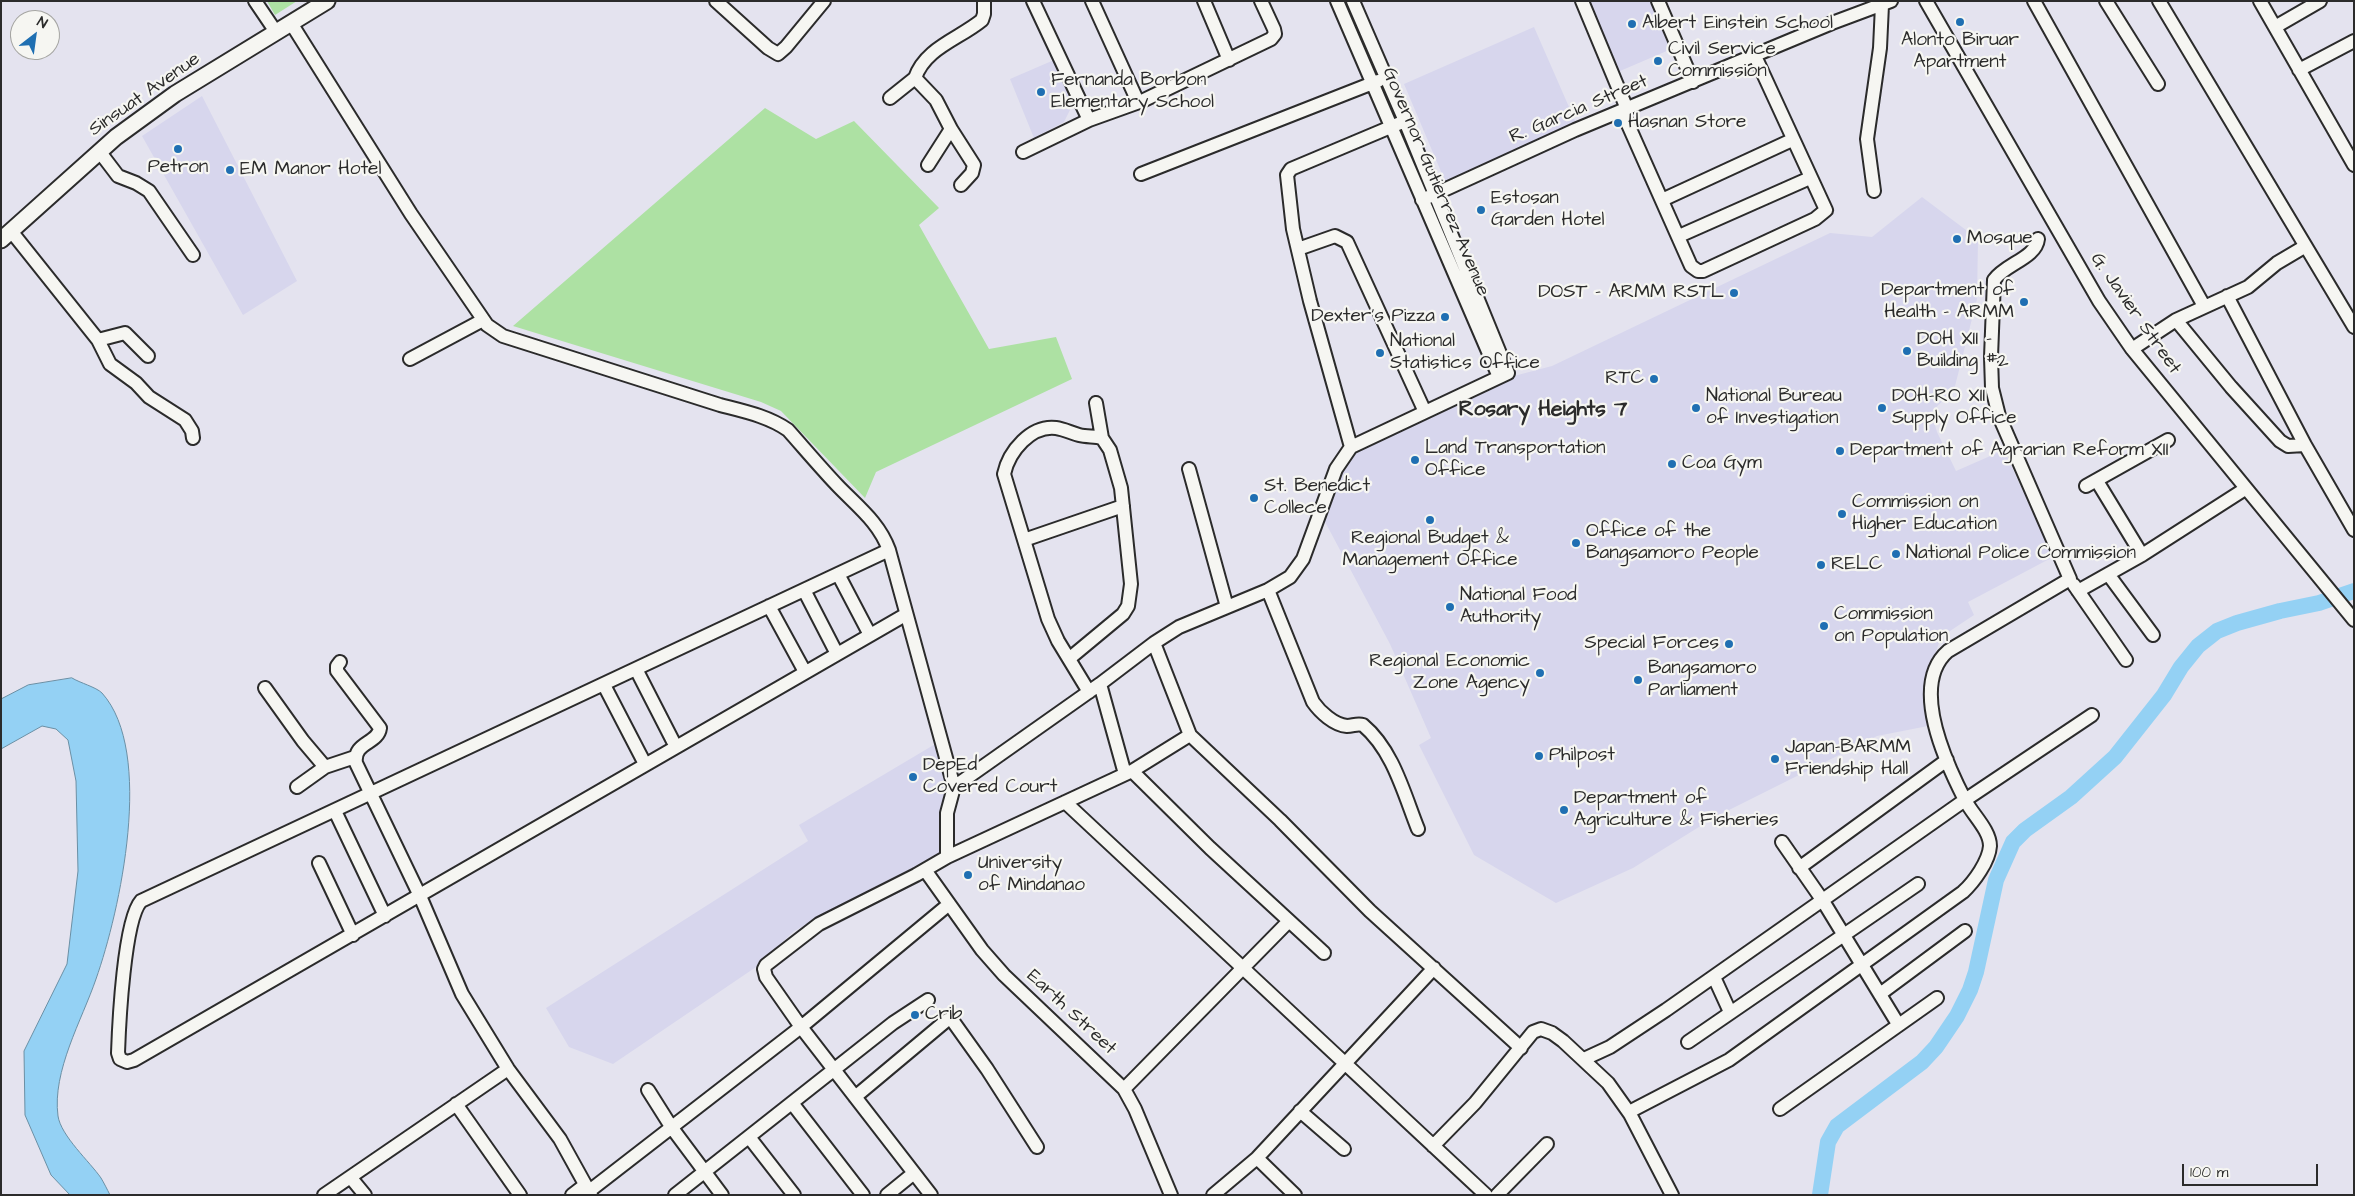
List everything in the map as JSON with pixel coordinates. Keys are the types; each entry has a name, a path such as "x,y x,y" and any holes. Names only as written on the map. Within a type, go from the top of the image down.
{"main road":[{"name":"Sinsuat Avenue","path":"6,235 99,151 175,94 327,1"}],"street":[{"path":"255,1 276,32"},
{"path":"716,1 768,48 778,54 786,48 824,1"},
{"path":"890,98 915,78 924,61 934,51 982,20 985,11 984,1"},
{"path":"1033,1 1089,120"},
{"path":"1092,1 1138,102"},
{"path":"1204,1 1229,60"},
{"path":"1023,152 1089,120 1138,102 1261,45 1274,34 1274,29 1262,1"},
{"name":"Governor Gutierrez Avenue","path":"1353,1 1435,194 1504,375"},
{"path":"1582,1 1662,200 1694,269 1703,271 1824,214 1825,207 1792,140 1755,56"},
{"path":"1658,1 1693,82"},
{"name":"G. Javier Street","path":"1926,1 2099,301 2132,349 2350,616"},
{"path":"2034,1 2204,306"},
{"path":"2106,1 2158,84"},
{"path":"2159,1 2265,177 2304,247 2354,327"},
{"path":"2260,1 2354,165"},
{"path":"2275,27 2320,1"},
{"name":"Governor Gutierrez Avenue","path":"1341,2 1390,128 1504,375"},
{"path":"1874,191 1867,139 1886,3"},
{"name":"R. Garcia Street","path":"1422,200 1576,130 1832,23 1886,3"},
{"path":"291,23 411,214 482,320 503,336 720,405 749,412 780,425 788,430 882,532 954,787 947,813 947,857"},
{"path":"2299,70 2354,41"},
{"path":"915,78 936,100 951,129 974,165 972,173 961,186"},
{"path":"1141,174 1232,137 1332,101 1385,78"},
{"path":"1351,447 1325,357 1293,229 1286,179 1289,171 1405,121"},
{"path":"928,165 951,129"},
{"path":"1662,200 1792,140"},
{"path":"99,151 118,176 136,182 149,191 192,255"},
{"path":"1679,236 1810,178"},
{"path":"6,235 98,340 110,364 136,383 149,397 186,420 192,431 193,438"},
{"path":"1298,249 1335,236 1347,242 1425,412"},
{"path":"2038,239 2034,251 2000,271 1994,280 1991,357 1992,388 1999,416 2070,579 2126,660"},
{"path":"2132,349 2176,320 2248,287 2277,263 2304,247"},
{"path":"2227,296 2305,445 2354,530"},
{"path":"410,359 482,320"},
{"path":"2176,320 2280,441 2288,446 2305,445"},
{"path":"98,340 125,333 148,356"},
{"path":"954,787 1179,627 1268,590 1285,580 1297,569 1307,549 1336,469 1344,454 1351,447 1504,375"},
{"path":"1070,658 1128,607 1131,584 1121,488 1110,450 1102,438 1096,403"},
{"path":"1089,692 1058,641 1048,619 1004,478 1008,464 1021,442 1033,432 1046,428 1057,428 1080,436 1102,438"},
{"path":"2142,555 2092,484 2168,440"},
{"path":"1189,469 1227,606"},
{"path":"2078,592 2142,555 2245,489"},
{"path":"1024,540 1123,506"},
{"path":"888,550 335,811 157,892 138,904 132,918 122,997 118,1048 120,1059 126,1062 134,1060 905,615"},
{"path":"838,574 870,635"},
{"path":"2108,574 2153,635"},
{"path":"1629,1112 1729,1060 1970,885 1989,853 1989,838 1965,800 1947,760 1932,715 1933,680 1940,658 1973,635 2070,579"},
{"path":"804,590 837,654"},
{"path":"1268,590 1313,702 1323,713 1337,723 1348,726 1363,724 1376,737 1399,780 1418,829"},
{"path":"769,606 805,672"},
{"path":"1154,643 1190,735 1280,820 1370,911 1521,1048"},
{"path":"340,662 337,666 337,671 380,728 376,736 359,748 355,757 420,896 462,994 508,1069 560,1139 576,1165 588,1191"},
{"path":"636,669 676,747"},
{"path":"1100,684 1129,773 1324,953"},
{"path":"604,685 645,764"},
{"path":"265,688 303,741 325,767"},
{"path":"1584,1059 1630,1034 1965,800 2067,734 2092,715"},
{"path":"931,1195 801,1027 766,977 764,969 768,962 819,924 947,857 1129,773 1190,735"},
{"path":"297,787 325,767 355,757"},
{"path":"1800,868 1947,760"},
{"path":"1065,802 1346,1062 1486,1195"},
{"path":"335,811 385,916"},
{"path":"1782,842 1822,901 1898,1024"},
{"path":"319,863 353,934"},
{"name":"Earth Street","path":"925,870 948,905 982,950 1004,975 1124,1089 1135,1109 1171,1195"},
{"path":"1688,1042 1918,884"},
{"path":"572,1195 588,1191 672,1128 801,1027 948,905"},
{"path":"1124,1089 1289,920"},
{"path":"1880,994 1965,931"},
{"path":"1213,1195 1257,1158 1434,968"},
{"path":"1714,977 1730,1012"},
{"path":"1780,1109 1937,998"},
{"path":"675,1195 893,1023 928,1000"},
{"path":"855,1097 947,1020 952,1020 987,1069 1037,1147"},
{"path":"1433,1146 1475,1103 1533,1032 1541,1029 1552,1033 1584,1059 1608,1083 1629,1112 1672,1195"},
{"path":"324,1195 508,1069"},
{"path":"648,1090 672,1128 722,1195"},
{"path":"792,1103 863,1195"},
{"path":"456,1104 520,1195"},
{"path":"1300,1111 1344,1149"},
{"path":"749,1137 794,1195"},
{"path":"1497,1195 1547,1144"},
{"path":"1257,1158 1295,1195"},
{"path":"887,1195 914,1173"},
{"path":"351,1178 365,1195"}],"shaded area":[{"name":"Albert Einstein School","path":"1589,1 1656,1 1676,47 1620,71"},
{"path":"1534,27 1576,123 1445,181 1404,84"},
{"name":"Fernanda Borbon Elementary School","path":"1054,60 1073,104 1064,122 1034,138 1010,79"},
{"path":"202,96 297,281 243,315 142,136"},
{"path":"1922,197 1978,239 1977,299 1954,390 1931,412 1937,432 1956,471 2004,450 2053,557 1968,602 1974,615 1941,637 1932,663 1927,707 1928,726 1877,736 1715,817 1633,868 1556,903 1474,855 1419,745 1431,738 1390,644 1323,518 1332,489 1351,454 1514,376 1552,366 1830,233 1872,237"},
{"path":"937,743 950,784 943,799 941,855 794,931 756,967 613,1064 569,1047 546,1008 808,841 799,825"}],"green space":[{"path":"267,1 297,1 275,15"},
{"path":"765,108 816,139 854,121 939,208 919,225 989,349 1056,337 1072,379 876,472 865,498 781,411 761,402 513,326"}],"water":[{"path":"72,678 102,693 118,719 127,753 130,791 128,833 115,914 96,979 64,1064 59,1081 57,1099 58,1116 64,1132 101,1178 110,1195 70,1195 51,1175 25,1115 24,1051 67,964 78,871 76,781 68,740 56,729 42,726 1,749 1,699 28,685"}],"waterway":[{"path":"1820,1195 1828,1142 1837,1126 1922,1062 1936,1047 1957,1016 1970,990 1976,972 1996,880 2013,842 2025,830 2071,797 2115,757 2164,695 2181,667 2198,646 2217,631 2237,623 2319,603 2354,591"}],"place":[{"name":"Alonto Biruar Apartment","path":"1960,22"},
{"name":"Albert Einstein School","path":"1632,24"},
{"name":"Civil Service Commission","path":"1658,61"},
{"name":"Fernanda Borbon Elementary School","path":"1041,92"},
{"name":"Hasnan Store","path":"1618,123"},
{"name":"Petron","path":"178,149"},
{"name":"EM Manor Hotel","path":"230,170"},
{"name":"Estosan Garden Hotel","path":"1481,210"},
{"name":"Mosque","path":"1957,239"},
{"name":"DOST - ARMM RSTL","path":"1734,293"},
{"name":"Department of Health - ARMM","path":"2024,302"},
{"name":"Dexter's Pizza","path":"1445,317"},
{"name":"DOH XII - Building #2","path":"1907,351"},
{"name":"National Statistics Office","path":"1380,353"},
{"name":"RTC","path":"1654,379"},
{"name":"National Bureau of Investigation","path":"1696,408"},
{"name":"DOH-RO XII Supply Office","path":"1882,408"},
{"name":"Department of Agrarian Reform XII","path":"1840,451"},
{"name":"Land Transportation Office","path":"1415,460"},
{"name":"Coa Gym","path":"1672,464"},
{"name":"St. Benedict Collece","path":"1254,498"},
{"name":"Commission on Higher Education","path":"1842,514"},
{"name":"Regional Budget & Management Office","path":"1430,520"},
{"name":"Office of the Bangsamoro People","path":"1576,543"},
{"name":"National Police Commission","path":"1896,554"},
{"name":"RELC","path":"1821,565"},
{"name":"National Food Authority","path":"1450,607"},
{"name":"Commission on Population","path":"1824,626"},
{"name":"Special Forces","path":"1729,644"},
{"name":"Regional Economic Zone Agency","path":"1540,673"},
{"name":"Bangsamoro Parliament","path":"1638,680"},
{"name":"Philpost","path":"1539,756"},
{"name":"Japan-BARMM Friendship Hall","path":"1775,759"},
{"name":"DepEd Covered Court","path":"913,777"},
{"name":"Department of Agriculture & Fisheries","path":"1564,810"},
{"name":"University of Mindanao","path":"968,875"},
{"name":"Crib","path":"915,1015"}],"district":[{"name":"Rosary Heights 7","path":"1543,411"}]}
